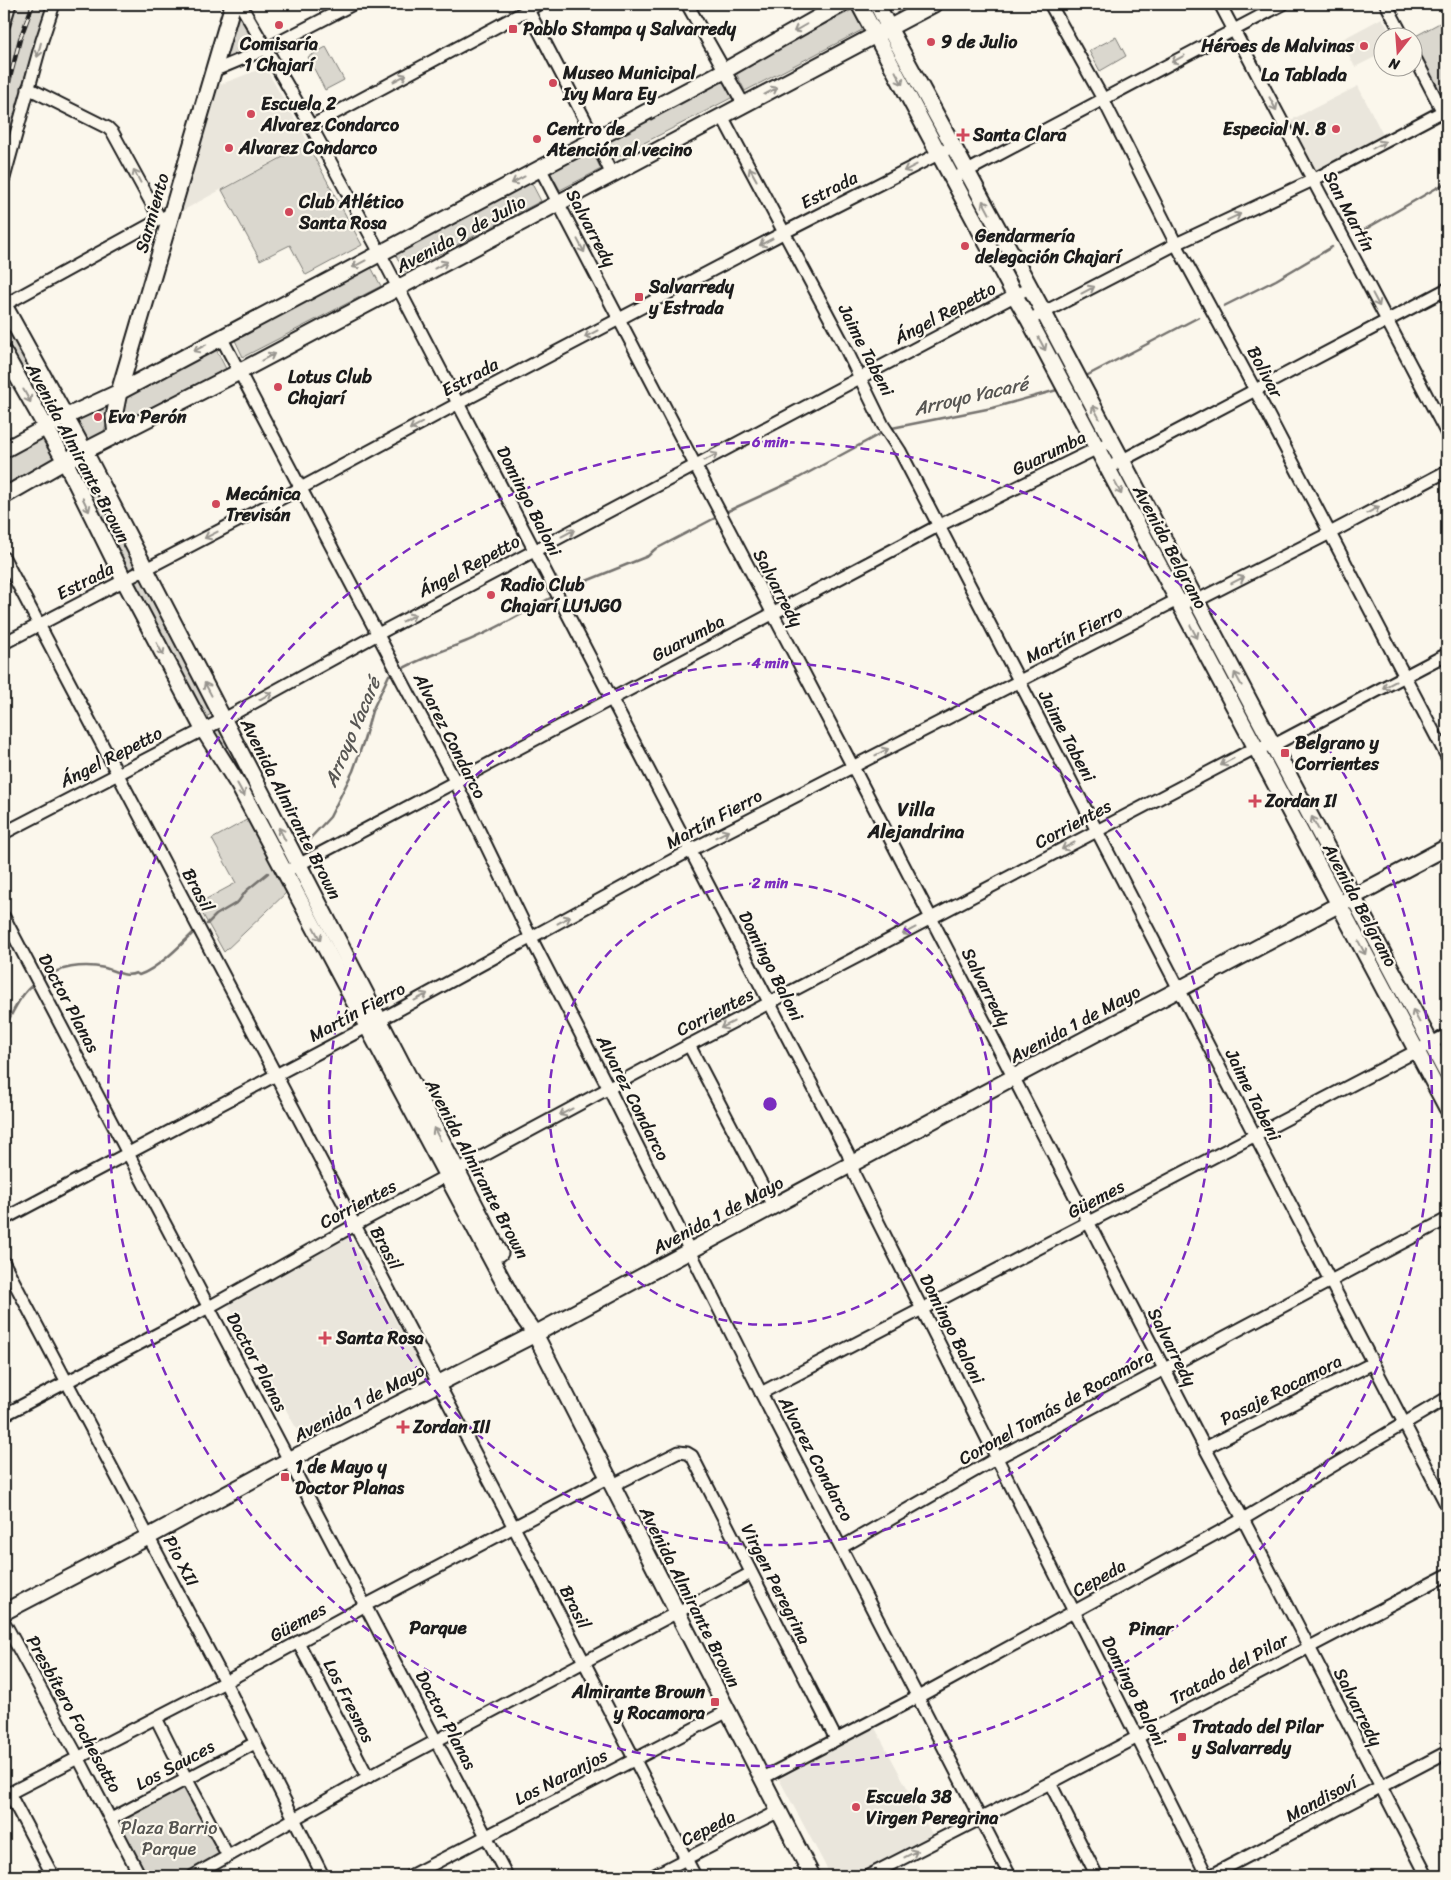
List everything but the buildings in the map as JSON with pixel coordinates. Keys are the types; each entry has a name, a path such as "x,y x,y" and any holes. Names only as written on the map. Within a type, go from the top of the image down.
{"main road":[{"name":"Sarmiento","path":"116,435 114,418 119,392 166,216 233,4"},
{"name":"Avenida 9 de Julio","path":"4,450 65,416 119,392 724,71 842,4"},
{"name":"Avenida Belgrano","path":"859,4 882,31 954,147 1274,745 1447,1074"},
{"name":"Avenida Belgrano","path":"877,4 882,31 952,180 1098,449 1447,1108"},
{"name":"Avenida 9 de Julio","path":"4,496 65,461 239,372 934,4"},
{"name":"Avenida Almirante Brown","path":"4,305 85,452 224,719 292,869 372,1024 452,1174 529,1310 535,1334 812,1876"},
{"name":"Avenida Almirante Brown","path":"4,353 44,427 65,461 124,580 203,729 292,869"},
{"name":"Avenida 1 de Mayo","path":"4,1612 148,1537 289,1460 535,1334 1012,1078 1447,848"}],"street":[{"path":"4,24 10,4"},
{"path":"4,178 28,88 54,4"},
{"name":"Domingo Baloni","path":"240,4 311,126 380,253 691,850 848,1154 855,1176 1137,1737 1209,1876"},
{"path":"213,71 266,49 353,4"},
{"path":"311,126 526,7 539,4"},
{"path":"687,4 744,105"},
{"name":"Bolivar","path":"1050,4 1103,99 1176,244 1255,390 1447,757"},
{"name":"San Martín","path":"1220,4 1447,434"},
{"path":"952,180 1283,4"},
{"path":"1386,4 1399,28"},
{"path":"526,7 612,175"},
{"path":"1029,320 1176,244 1313,180 1446,113 1424,74"},
{"path":"4,305 166,216 108,128 28,88"},
{"name":"Jaime Tabeni","path":"722,116 861,377 884,425 1372,1363 1405,1422 1447,1506"},
{"name":"Estrada","path":"4,643 785,232 954,147"},
{"name":"Salvarredy","path":"540,168 1163,1369 1243,1518 1308,1648 1427,1876"},
{"name":"Ángel Repetto","path":"4,834 117,773 224,719 378,634 1029,288"},
{"path":"1107,468 1447,289"},
{"name":"Alvarez Condarco","path":"221,337 455,781 531,938 609,1088 689,1251 1010,1876"},
{"name":"Guarumba","path":"292,869 938,526 1112,442"},
{"path":"1177,600 1196,601 1447,471"},
{"name":"Brasil","path":"4,558 695,1876"},
{"name":"Martín Fierro","path":"4,1219 372,1024 691,850 1177,600"},
{"name":"Corrientes","path":"4,1415 209,1307 354,1225 689,1045 1255,748 1274,745 1447,654"},
{"name":"Doctor Planas","path":"4,917 507,1876"},
{"name":"Güemes","path":"761,1393 1447,1035"},
{"path":"689,1045 773,1206"},
{"name":"Coronel Tomás de Rocamora","path":"842,1547 997,1458 1447,1219"},
{"name":"Pio XII","path":"4,1263 225,1682 323,1876"},
{"name":"Pasaje Rocamora","path":"1205,1448 1372,1363"},
{"name":"Cepeda","path":"763,1778 918,1697 1243,1518 1447,1398"},
{"name":"Güemes","path":"6,1795 79,1759 513,1528 609,1482 679,1452"},
{"name":"Virgen Peregrina","path":"679,1452 688,1453 692,1456 836,1739"},
{"path":"193,1876 368,1777 751,1573"},
{"name":"Tratado del Pilar","path":"868,1876 1447,1576"},
{"name":"Presbítero Fochesatto","path":"4,1622 140,1876"},
{"name":"Los Fresnos","path":"298,1642 368,1777"},
{"name":"Los Naranjos","path":"410,1876 728,1710"},
{"path":"156,1718 228,1856"},
{"name":"Los Sauces","path":"111,1819 255,1743"},
{"name":"Mandisoví","path":"1209,1876 1447,1752"},
{"path":"1050,1783 1097,1876"},
{"path":"6,1795 53,1876"},
{"name":"Cepeda","path":"652,1876 779,1812"}],"shaded area":[{"name":"Héroes de Malvinas","path":"1382,18 1388,28 1374,28 1374,58 1355,67 1341,40"},
{"name":"Escuela 2 Alvarez Condarco","path":"265,67 308,142 182,211 219,85"},
{"name":"Especial N. 8","path":"1358,86 1384,137 1315,172 1289,121"},
{"name":"Santa Rosa","path":"349,1237 423,1370 301,1437 228,1304"},
{"name":"Escuela 38 Virgen Peregrina","path":"875,1728 933,1836 856,1876 831,1876 779,1779"}],"green space":[{"path":"14,4 48,4 27,69 4,152 4,34"},
{"path":"235,4 263,47 216,68"},
{"path":"856,8 866,28 745,91 735,71"},
{"path":"1447,19 1447,93 1439,94 1434,89 1424,70 1424,31"},
{"path":"1116,37 1126,56 1100,71 1089,51"},
{"path":"326,47 344,80 325,90 308,57"},
{"path":"722,78 733,97 611,160 601,141"},
{"name":"Club Atlético Santa Rosa","path":"307,144 362,245 306,275 290,245 260,260 222,190"},
{"path":"591,149 601,169 560,190 549,170"},
{"path":"531,182 541,201 405,272 394,252"},
{"path":"370,265 381,286 243,357 233,336"},
{"path":"4,313 55,408 46,412 4,335"},
{"path":"215,347 226,369 128,421 122,419 119,412 126,394"},
{"path":"101,406 110,412 106,427 102,434 88,441 84,438 77,424 80,418"},
{"path":"41,435 55,460 4,490 4,457"},
{"path":"84,463 138,564 125,571 77,467"},
{"path":"145,577 215,712 204,718 134,583"},
{"path":"222,726 288,855 283,858 213,731"},
{"path":"252,817 287,892 224,952 197,904 236,883 212,839"},
{"name":"Plaza Barrio Parque","path":"184,1785 224,1854 185,1876 146,1876 116,1824"}],"waterway":[{"name":"Arroyo Yacaré","path":"1357,234 1447,182"},
{"name":"Arroyo Yacaré","path":"1224,306 1276,280 1332,247"},
{"name":"Arroyo Yacaré","path":"1086,376 1199,317"},
{"name":"Arroyo Yacaré","path":"892,428 992,408 1057,390"},
{"name":"Arroyo Yacaré","path":"728,511 793,481 880,434"},
{"name":"Arroyo Yacaré","path":"564,590 648,556 654,550 715,518"},
{"name":"Arroyo Yacaré","path":"400,670 487,632 552,597"},
{"name":"Arroyo Yacaré","path":"303,846 330,817 353,771 372,711 389,675 393,674"},
{"name":"Arroyo Yacaré","path":"207,924 216,915 238,902 246,891 268,873"},
{"name":"Arroyo Yacaré","path":"40,980 63,969 80,966 105,968 124,974 136,973 139,975 160,963 193,933"},
{"name":"Arroyo Yacaré","path":"4,1028 21,998 35,983"}],"railway":[{"path":"4,101 20,39 33,4"}],"place":[{"name":"Comisaría 1 Chajarí","path":"279,25"},
{"name":"Pablo Stampa y Salvarredy","path":"513,29"},
{"name":"9 de Julio","path":"931,42"},
{"name":"Héroes de Malvinas","path":"1364,46"},
{"name":"Museo Municipal Ivy Mara Ey","path":"553,83"},
{"name":"Escuela 2 Alvarez Condarco","path":"251,114"},
{"name":"Especial N. 8","path":"1336,129"},
{"name":"Santa Clara","path":"963,135"},
{"name":"Centro de Atención al vecino","path":"537,139"},
{"name":"Alvarez Condarco","path":"229,148"},
{"name":"Club Atlético Santa Rosa","path":"289,212"},
{"name":"Gendarmería delegación Chajarí","path":"965,246"},
{"name":"Salvarredy y Estrada","path":"639,297"},
{"name":"Lotus Club Chajarí","path":"278,387"},
{"name":"Eva Perón","path":"98,417"},
{"name":"Mecánica Trevisán","path":"216,504"},
{"name":"Radio Club Chajarí LU1JGO","path":"491,595"},
{"name":"Belgrano y Corrientes","path":"1285,753"},
{"name":"Zordan II","path":"1255,801"},
{"name":"Santa Rosa","path":"325,1338"},
{"name":"Zordan III","path":"403,1427"},
{"name":"1 de Mayo y Doctor Planas","path":"285,1477"},
{"name":"Almirante Brown y Rocamora","path":"715,1702"},
{"name":"Tratado del Pilar y Salvarredy","path":"1182,1737"},
{"name":"Escuela 38 Virgen Peregrina","path":"856,1807"}],"district":[{"name":"La Tablada","path":"1304,74"},
{"name":"Villa Alejandrina","path":"916,820"},
{"name":"Parque","path":"438,1627"},
{"name":"Pinar","path":"1151,1628"}]}
